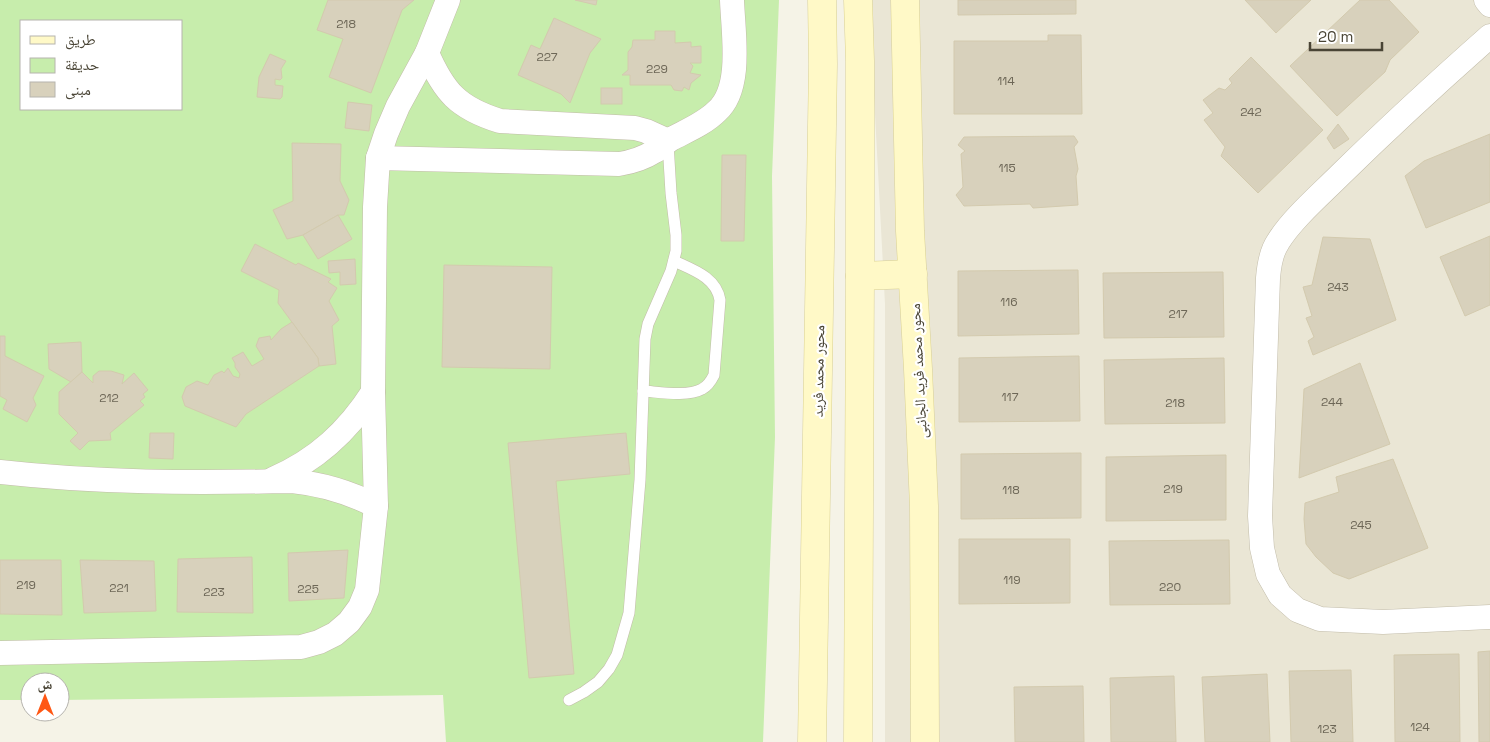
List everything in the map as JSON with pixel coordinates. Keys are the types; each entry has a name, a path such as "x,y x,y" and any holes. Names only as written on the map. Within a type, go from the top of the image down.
{"main road":[{"name":"محور محمد فريد","path":"812,742 823,84 822,0"},
{"path":"858,0 860,61 858,742"},
{"name":"محور محمد فريد الجانبى","path":"905,0 910,231 924,506 925,742"},
{"path":"860,276 913,274"}],"street":[{"path":"0,653 301,647 319,642 335,634 349,622 360,607 367,590 370,572 376,506 373,392 375,207 378,158 398,106 426,53 448,0"},
{"path":"378,158 619,164 633,162 645,157 708,118 725,102 730,91 734,61 732,0"},
{"path":"1486,0 1490,5"},
{"path":"1490,36 1384,132 1321,194 1288,229 1275,247 1269,263 1268,278 1260,516 1262,548 1268,574 1280,595 1297,610 1320,619 1384,622 1490,617"},
{"path":"426,53 437,76 448,92 463,105 480,115 500,121 634,128 668,141"},
{"path":"270,481 291,472 329,446 361,411 373,392"},
{"path":"0,472 50,478 146,482 292,481 314,483 349,493 376,506"}],"lane":[{"path":"569,700 598,682 609,669 618,655 629,613 640,480 643,354 648,324 674,261 676,235 668,141"},
{"path":"643,391 692,392 702,389 710,383 714,375 719,294 708,278 674,261"}],"shaded area":[{"path":"869,0 1490,0 1490,742 885,742 885,304"}],"green space":[{"path":"0,0 779,0 772,176 775,437 763,742 446,742 443,695 70,700 70,672 20,672 20,700 0,700"}],"building":[{"path":"328,0 414,0 402,10 371,93 329,77 343,39 317,30"},
{"path":"575,0 597,0 596,5"},
{"path":"958,0 1076,0 1076,14 958,15"},
{"path":"1245,0 1311,0 1276,33"},
{"path":"1360,0 1389,0 1419,32 1390,60 1385,72 1337,116 1290,66"},
{"path":"554,18 601,39 590,53 570,103 561,94 518,75 531,45 540,49"},
{"path":"655,31 675,31 675,43 691,42 691,47 701,46 701,63 690,63 693,66 690,73 701,75 691,83 689,90 684,87 682,91 674,90 671,85 630,85 630,75 622,75 628,70 628,52 632,47 633,40 655,40"},
{"path":"1048,35 1081,35 1082,114 954,114 954,41 1048,41"},
{"path":"270,54 286,61 281,69 282,78 280,80 275,79 275,85 283,86 280,99 257,97 259,77"},
{"path":"1251,57 1323,130 1258,193 1221,156 1225,147 1204,120 1213,113 1203,100 1219,88 1225,90 1232,83 1229,79"},
{"path":"601,88 622,88 622,104 601,104"},
{"path":"348,102 372,105 369,131 345,128"},
{"path":"1338,124 1349,139 1334,149 1327,138"},
{"path":"1490,134 1490,202 1426,228 1405,176 1424,161"},
{"path":"1074,136 1078,142 1074,147 1078,169 1076,176 1078,205 1033,208 1030,204 964,206 956,195 963,187 961,154 965,151 958,145 964,137"},
{"path":"292,143 341,144 340,181 349,200 344,215 338,215 303,235 287,239 273,210 293,201"},
{"path":"722,155 746,155 744,241 721,241"},
{"path":"338,215 352,239 318,259 303,235"},
{"path":"1490,236 1490,305 1465,316 1440,257"},
{"path":"1323,237 1370,239 1396,320 1313,355 1308,341 1314,337 1306,318 1312,316 1303,287 1312,285"},
{"path":"255,244 296,265 298,263 331,279 328,282 337,288 329,301 339,320 332,326 336,364 319,366 318,358 278,303 279,290 241,271"},
{"path":"355,259 356,284 340,285 340,272 329,273 328,261"},
{"path":"444,265 552,267 550,369 442,367"},
{"path":"1078,270 1079,334 958,336 958,271"},
{"path":"1223,272 1224,337 1104,338 1103,273"},
{"path":"292,322 318,358 319,366 246,414 236,427 185,406 182,397 186,387 197,381 208,385 214,375 222,371 224,373 228,368 233,376 239,378 240,374 232,358 243,352 252,366 264,359 256,346 259,338 270,336 271,340 281,329"},
{"path":"0,336 5,336 5,356 44,376 33,398 36,405 27,422 3,409 7,400 0,396"},
{"path":"81,342 82,372 71,382 49,369 48,344"},
{"path":"1079,356 1080,421 959,422 959,358"},
{"path":"1224,358 1225,423 1105,424 1104,360"},
{"path":"1360,363 1390,444 1299,478 1304,389"},
{"path":"99,371 111,371 124,375 122,384 134,373 148,390 143,394 145,397 140,401 144,405 110,433 111,440 89,441 80,450 70,441 78,433 59,414 59,392 82,372 93,383 93,376"},
{"path":"150,433 174,433 173,459 149,458"},
{"path":"626,433 630,474 556,481 574,674 529,678 508,443"},
{"path":"1081,453 1081,518 961,519 961,454"},
{"path":"1226,455 1226,520 1106,521 1106,457"},
{"path":"1393,459 1428,548 1349,579 1333,573 1316,557 1306,544 1305,503 1339,492 1336,477"},
{"path":"959,539 1070,539 1070,603 959,604"},
{"path":"1229,540 1230,604 1110,605 1109,541"},
{"path":"348,550 344,598 289,601 288,553"},
{"path":"252,557 253,613 177,612 178,559"},
{"path":"0,560 61,560 62,615 0,614"},
{"path":"80,560 154,561 156,611 84,613"},
{"path":"1490,651 1490,742 1479,742 1478,652"},
{"path":"1459,654 1460,742 1395,742 1394,655"},
{"path":"1351,670 1353,742 1291,742 1289,671"},
{"path":"1267,674 1270,742 1205,742 1202,677"},
{"path":"1174,676 1176,742 1111,742 1110,678"},
{"path":"1083,686 1084,742 1015,742 1014,687"}]}
